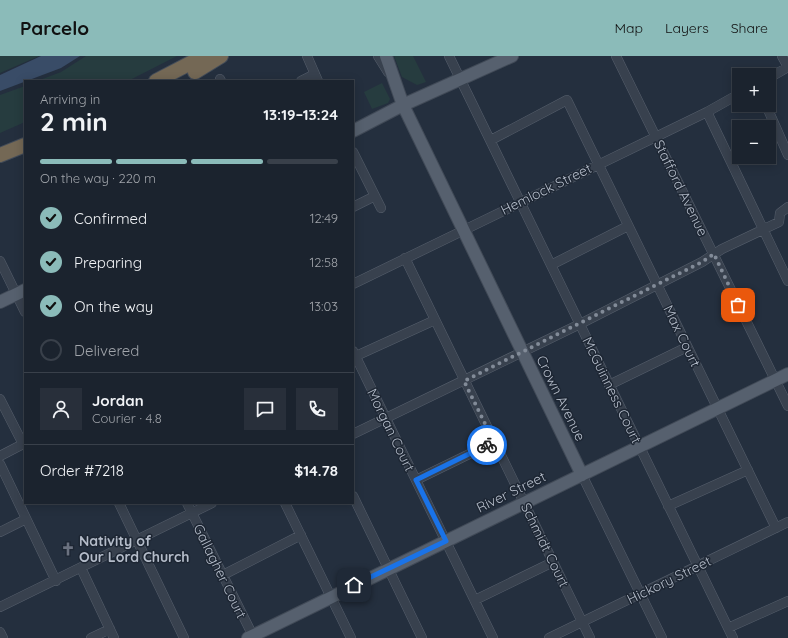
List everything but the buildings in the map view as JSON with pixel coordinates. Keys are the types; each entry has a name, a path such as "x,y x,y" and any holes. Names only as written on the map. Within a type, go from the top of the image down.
{"highway":[{"path":"158,80 204,56"},
{"path":"179,80 221,56"},
{"path":"0,145 24,135"},
{"path":"0,155 24,145"}],"main road":[{"name":"Crown Avenue","path":"386,56 403,105 582,475"},
{"path":"354,130 403,105 461,81 512,56"},
{"path":"0,302 21,292"},
{"name":"River Street","path":"251,637 330,596 640,448 717,407 788,374"}],"street":[{"path":"305,80 316,77 307,56"},
{"path":"378,56 394,80"},
{"name":"McGuinness Court","path":"449,56 733,638"},
{"name":"Stafford Avenue","path":"616,56 788,406"},
{"path":"776,74 788,67 782,56"},
{"name":"Hemlock Street","path":"354,284 462,229 707,112 732,98"},
{"name":"Max Court","path":"491,140 567,100 776,528"},
{"path":"707,112 788,281"},
{"path":"769,112 788,155"},
{"path":"354,154 381,208"},
{"path":"354,206 375,196"},
{"path":"354,434 580,324 779,222 780,213 788,207"},
{"path":"551,265 628,226"},
{"name":"Schmidt Court","path":"405,258 590,638"},
{"path":"0,261 21,292 24,307"},
{"path":"354,354 435,320"},
{"path":"609,385 687,348"},
{"name":"Morgan Court","path":"354,354 493,638"},
{"path":"0,399 24,444 0,456"},
{"path":"416,480 494,442"},
{"path":"0,464 56,580"},
{"path":"668,506 748,470"},
{"name":"Crown Avenue","path":"582,475 662,638"},
{"path":"354,498 422,638"},
{"path":"119,504 184,638"},
{"name":"Gallagher Court","path":"188,504 223,575 251,637"},
{"path":"0,607 210,504"},
{"path":"285,504 351,638"},
{"path":"0,532 26,519"},
{"name":"Hickory Street","path":"549,638 788,522"},
{"path":"223,575 300,535"},
{"path":"475,600 553,562"},
{"path":"81,568 114,638"},
{"path":"728,628 788,601"},
{"path":"91,638 110,629"},
{"path":"0,632 3,638"}],"green space":[{"path":"0,56 39,56 0,73"},
{"path":"86,56 177,56 130,80 40,80 61,72"},
{"path":"394,56 413,56 426,82 417,85 402,77"},
{"path":"382,83 390,99 388,103 372,109 364,92"},
{"path":"24,86 24,122 0,133 0,95"}],"water":[{"path":"41,56 80,56 61,68 29,80 24,80 24,82 0,91 0,75"}],"way so far":[{"path":"487,445 494,442 464,381 606,311 702,262 714,254 738,305"}],"place":[{"name":"Nativity of Our Lord Church","path":"68,549"}],"route":[{"path":"354,585 446,541 416,480 487,445"}]}
